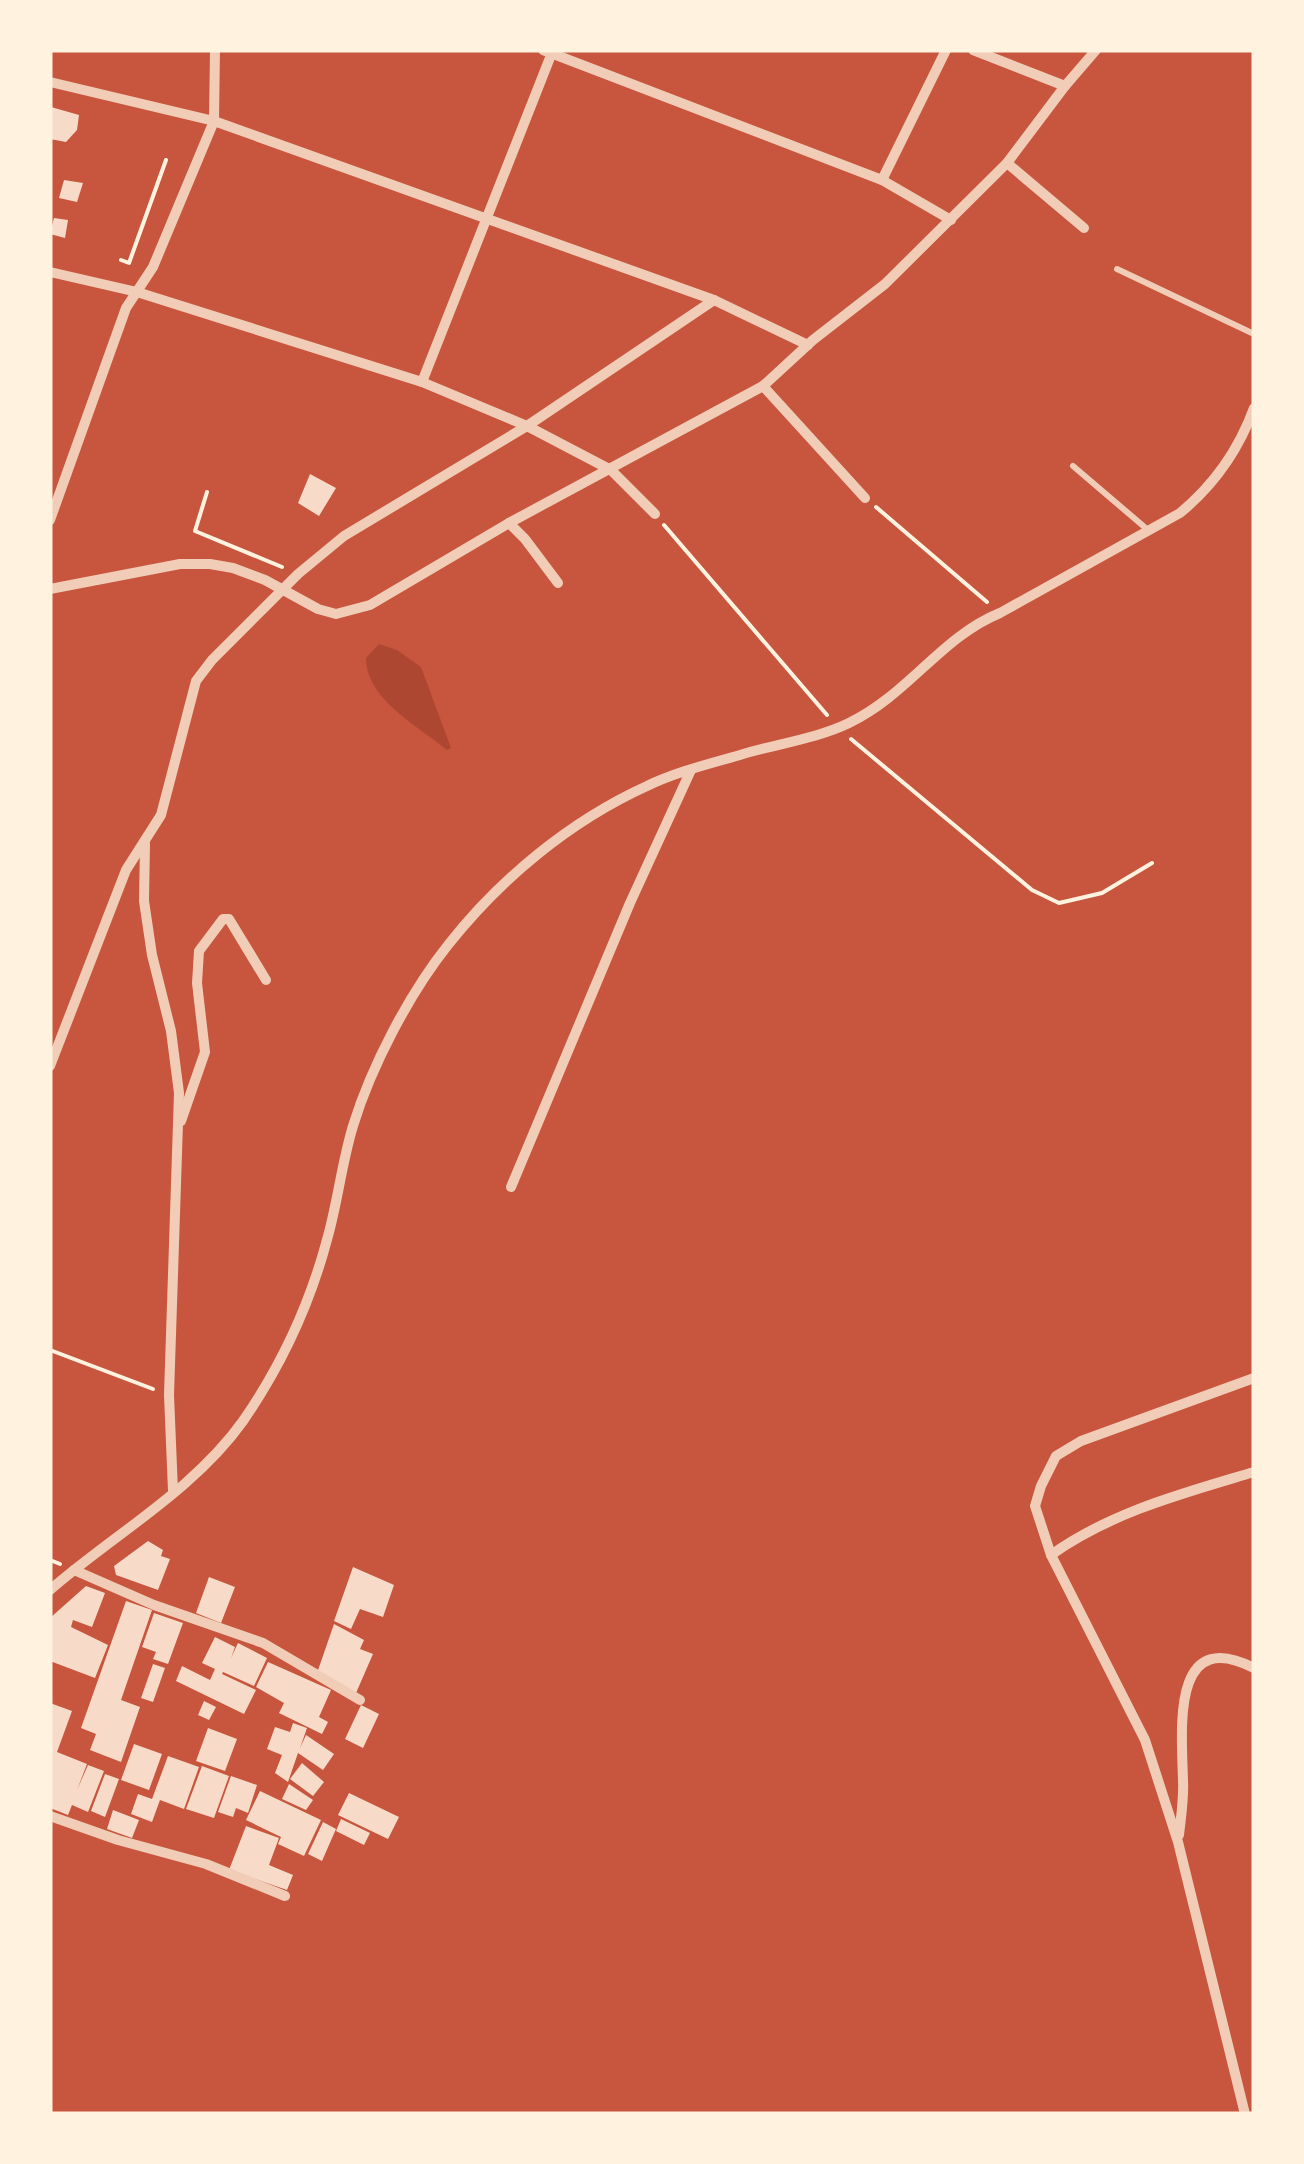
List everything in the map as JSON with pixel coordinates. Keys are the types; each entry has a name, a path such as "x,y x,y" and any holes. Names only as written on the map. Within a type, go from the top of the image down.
{"street":[{"path":"50,520 126,308 153,267 214,121 215,50"},
{"path":"882,180 946,50"},
{"path":"973,50 1065,86"},
{"path":"50,590 180,564 210,564 233,568 336,614 370,605 509,523 763,386 885,284 951,220 1007,163 1096,50"},
{"path":"422,382 549,51 882,180 951,220"},
{"path":"50,82 214,121 714,300 808,345"},
{"path":"1007,163 1084,228"},
{"path":"50,272 137,292 422,382 528,426 612,470 655,514"},
{"path":"50,1066 126,870 160,814 196,681 212,660 298,574 344,536 528,426 714,300"},
{"path":"763,386 865,498"},
{"path":"50,1590 217,1454 244,1420 306,1303 328,1238 353,1125 382,1054 446,946 489,899 549,844 609,804 691,770 838,728 910,683 974,624 1148,531 1200,496 1224,468 1254,408"},
{"path":"509,523 558,583"},
{"path":"511,1186 630,903 691,770"},
{"path":"145,844 144,900 152,955 171,1030 178,1093 169,1395 173,1491"},
{"path":"177,1131 205,1052 197,983 199,951 223,919 229,919 266,980"},
{"path":"1245,2114 1178,1842 1145,1740 1051,1555 1035,1506 1056,1456 1081,1441 1254,1378"},
{"path":"1051,1555 1086,1530 1254,1472"},
{"path":"74,1570 154,1605 263,1644 360,1700"},
{"path":"1178,1842 1183,1783 1182,1699 1189,1679 1202,1664 1215,1657 1232,1656 1254,1668"},
{"path":"50,1816 206,1864 285,1896"}],"lane":[{"path":"1117,269 1254,334"},
{"path":"1073,466 1148,531"}],"path":[{"path":"121,260 128,263 166,160"},
{"path":"206,492 195,531 298,574"},
{"path":"865,498 1000,613"},
{"path":"655,514 838,728 1032,890 1059,903 1102,894 1152,863"},
{"path":"50,1350 169,1395"}],"shaded area":[{"path":"379,644 397,650 421,667 451,748 447,750 409,721 375,686 366,658"}],"building":[{"path":"51,107 79,115 77,130 66,142 50,139"},
{"path":"64,180 83,183 77,202 59,198"},
{"path":"54,218 68,220 65,238 50,234"},
{"path":"310,474 336,488 319,516 298,503"},
{"path":"148,1541 163,1550 161,1556 170,1559 158,1590 116,1575 114,1566"},
{"path":"353,1567 394,1585 383,1617 360,1609 351,1629 334,1621"},
{"path":"209,1577 235,1587 221,1623 196,1613"},
{"path":"86,1586 105,1593 92,1627 73,1620 71,1627 108,1645 95,1678 50,1661 50,1618"},
{"path":"126,1601 152,1610 121,1700 140,1707 121,1762 90,1750 96,1734 81,1728"},
{"path":"154,1613 183,1623 168,1664 153,1659 156,1652 142,1647"},
{"path":"334,1624 364,1640 360,1649 373,1654 356,1693 317,1673"},
{"path":"215,1637 235,1647 231,1658 238,1643 267,1658 254,1686 222,1674 256,1690 244,1714 176,1681 182,1666 210,1680 215,1669 202,1663"},
{"path":"268,1662 331,1690 319,1717 328,1722 322,1734 279,1713 284,1703 256,1687"},
{"path":"153,1664 165,1668 153,1702 141,1698"},
{"path":"204,1701 216,1707 209,1720 198,1715"},
{"path":"50,1703 72,1711 57,1752 87,1764 77,1790 88,1765 104,1771 88,1812 72,1805 68,1815 50,1808"},
{"path":"361,1705 379,1714 363,1748 345,1739"},
{"path":"293,1723 307,1728 300,1748 306,1735 334,1754 323,1770 298,1753 288,1782 275,1773 282,1755 267,1749 275,1727 290,1732"},
{"path":"208,1728 237,1739 225,1771 196,1761"},
{"path":"134,1744 162,1754 149,1790 121,1780"},
{"path":"168,1756 199,1767 184,1809 160,1800 152,1822 131,1814 138,1794 152,1799"},
{"path":"302,1763 324,1782 313,1796 290,1779"},
{"path":"202,1766 229,1776 214,1818 186,1809"},
{"path":"105,1774 119,1779 105,1817 91,1811"},
{"path":"231,1776 257,1785 248,1813 236,1808 233,1817 218,1812"},
{"path":"289,1784 313,1800 306,1810 282,1799"},
{"path":"260,1791 321,1820 304,1856 278,1844 281,1837 246,1820"},
{"path":"349,1793 399,1817 388,1839 338,1815"},
{"path":"113,1810 139,1820 132,1838 107,1829"},
{"path":"341,1819 370,1833 364,1845 336,1831"},
{"path":"323,1822 336,1829 322,1861 308,1854"},
{"path":"246,1826 279,1838 269,1865 293,1875 287,1890 229,1870"}]}
